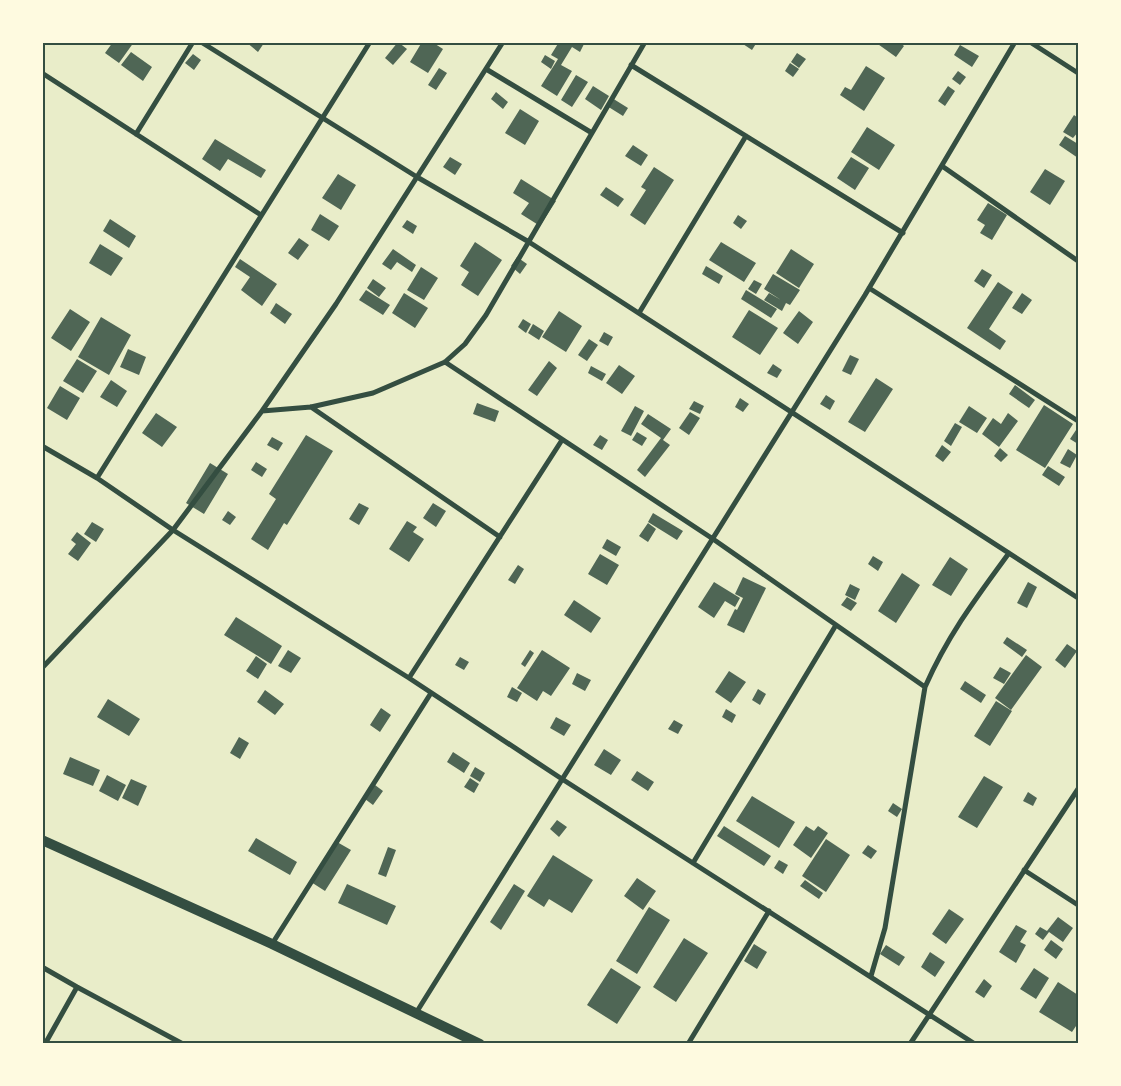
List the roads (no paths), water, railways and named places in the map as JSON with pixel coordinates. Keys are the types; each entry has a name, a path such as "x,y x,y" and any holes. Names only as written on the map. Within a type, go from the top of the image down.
{"main road":[{"path":"42,840 272,944 480,1044"}],"street":[{"path":"136,134 194,42"},
{"path":"201,42 417,177 529,242 1078,598"},
{"path":"97,478 370,42"},
{"path":"42,668 173,530 262,411 336,304 503,42"},
{"path":"262,411 311,407 373,393 445,362 466,344 486,316 645,42"},
{"path":"416,1013 870,288 1015,42"},
{"path":"1030,42 1078,73"},
{"path":"631,65 903,233"},
{"path":"486,68 592,132"},
{"path":"42,73 261,215"},
{"path":"639,313 746,136"},
{"path":"942,166 1078,260"},
{"path":"870,288 1078,421"},
{"path":"445,362 712,539 925,686"},
{"path":"311,407 500,537"},
{"path":"409,678 562,440"},
{"path":"42,446 97,478 173,530 409,678 562,779 975,1044"},
{"path":"871,976 885,928 925,686 938,657 958,623 1009,553"},
{"path":"693,863 836,625"},
{"path":"272,944 431,693"},
{"path":"910,1044 1078,789"},
{"path":"1024,870 1078,905"},
{"path":"688,1044 769,911"},
{"path":"42,967 183,1044"},
{"path":"45,1044 77,987"}]}
